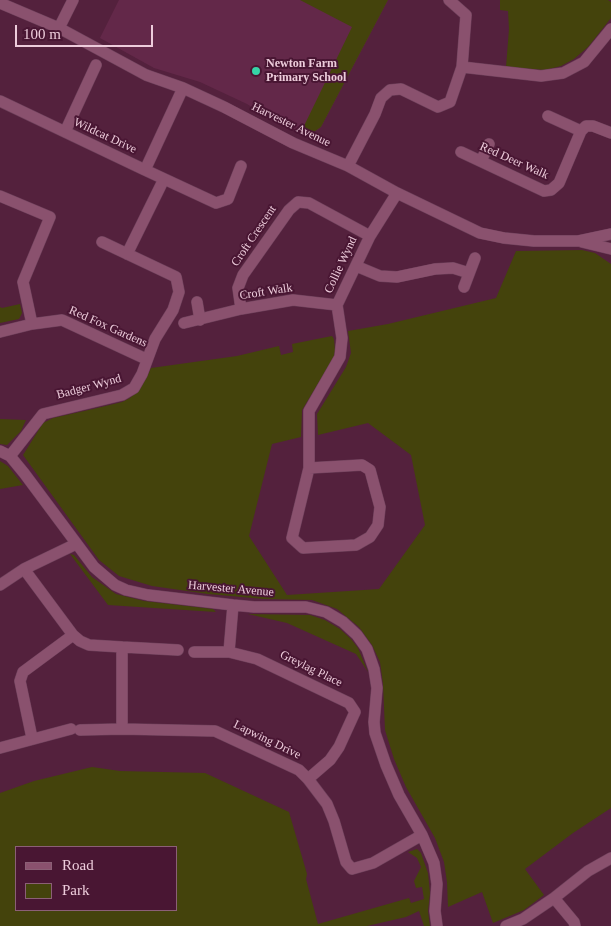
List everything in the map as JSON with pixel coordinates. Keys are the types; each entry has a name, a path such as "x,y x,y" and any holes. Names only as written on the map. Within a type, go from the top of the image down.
{"street":[{"path":"58,28 73,0"},
{"path":"348,166 375,114 381,98 390,90 401,89 438,107 450,102 462,67 466,15 449,0"},
{"name":"Harvester Avenue","path":"0,3 58,28 146,75 183,88 224,106 293,143 348,166 397,193 480,233 534,241 578,241 611,234"},
{"path":"462,67 541,76 563,73 584,62 611,28"},
{"path":"65,132 96,65"},
{"name":"Wildcat Drive","path":"0,101 145,170 183,88"},
{"path":"548,116 581,131 586,126 593,126 611,133"},
{"name":"Red Deer Walk","path":"461,152 544,191 551,190 559,183 581,131"},
{"path":"481,161 489,144"},
{"path":"145,170 216,203 228,199 242,166"},
{"path":"102,242 127,254 164,179"},
{"name":"Collie Wynd","path":"309,468 362,464 370,470 380,507 378,525 370,537 356,545 303,548 292,538 309,468 309,411 340,357 342,338 338,305 370,236 397,193"},
{"path":"0,196 50,217 23,282 32,324"},
{"name":"Croft Crescent","path":"241,309 238,288 243,275 289,210 298,202 309,203 370,236"},
{"path":"611,234 611,241"},
{"name":"Harvester Avenue","path":"578,241 611,249"},
{"name":"Badger Wynd","path":"5,453 43,414 122,395 134,388 142,374 155,339 174,310 179,292 176,277 127,254"},
{"path":"464,287 475,258"},
{"path":"356,266 380,276 398,278 435,269 453,268 469,273"},
{"name":"Croft Walk","path":"184,323 241,309 293,300 338,305"},
{"path":"197,302 200,320"},
{"name":"Red Fox Gardens","path":"0,332 32,324 62,320 146,359"},
{"name":"Harvester Avenue","path":"5,453 24,473 100,574 115,585 126,590 148,595 254,608 306,607 326,612 343,622 358,635 367,649 374,669 377,688 375,733 386,765 422,835 434,863 437,884 435,911 437,926"},
{"path":"0,585 24,569 76,544"},
{"path":"24,569 73,635 80,641 88,644 178,650"},
{"path":"229,652 233,605"},
{"path":"32,738 20,681 22,672 73,635"},
{"path":"122,647 122,729"},
{"name":"Greylag Place","path":"194,652 229,652 257,658 349,703 354,712 339,747 330,760 308,779"},
{"name":"Lapwing Drive","path":"0,748 32,738 76,729 215,731 299,770 308,779 327,804 346,862 352,869 374,863 422,835"},
{"path":"506,926 523,919 554,898 588,871 611,858"},
{"path":"554,898 574,922 575,926"}],"shaded area":[{"name":"Newton Farm Primary School","path":"119,0 388,0 321,127 308,136 200,82 154,68 100,38"}],"green space":[{"path":"300,0 388,0 321,127 308,136 303,133 303,128 352,27"},
{"path":"500,0 608,0 611,2 611,18 588,47 574,59 561,66 545,70 506,67 509,29 508,11 500,10"},
{"path":"582,250 595,253 611,264 611,808 573,833 525,869 544,895 524,910 493,923 482,892 448,907 444,862 435,838 406,787 394,759 385,730 380,662 372,645 359,627 337,609 312,600 264,599 208,594 152,586 119,576 99,560 23,455 43,423 53,418 122,402 130,398 146,379 151,368 237,356 279,346 281,355 293,352 292,344 332,336 334,339 334,357 302,410 301,437 272,444 249,536 287,595 379,589 425,525 411,455 368,423 318,435 317,414 346,367 351,353 348,331 388,324 496,298 516,251"},
{"path":"20,304 22,313 19,319 0,323 0,307"},
{"path":"0,419 26,420 21,431 7,445 0,444"},
{"path":"0,461 8,466 23,485 0,489"},
{"path":"70,554 74,555 92,577 116,594 144,601 213,609 216,612 108,605"},
{"path":"248,614 310,615 325,620 340,629 351,639 358,648 368,672 356,654 287,623"},
{"path":"92,767 120,771 205,773 289,812 307,874 306,879 318,924 409,898 411,903 424,899 422,887 416,888 414,881 421,867 417,858 408,852 417,849 421,853 428,873 430,926 424,926 419,911 406,917 367,926 0,926 0,793 34,781"}],"place":[{"name":"Newton Farm Primary School","path":"256,71"}]}
